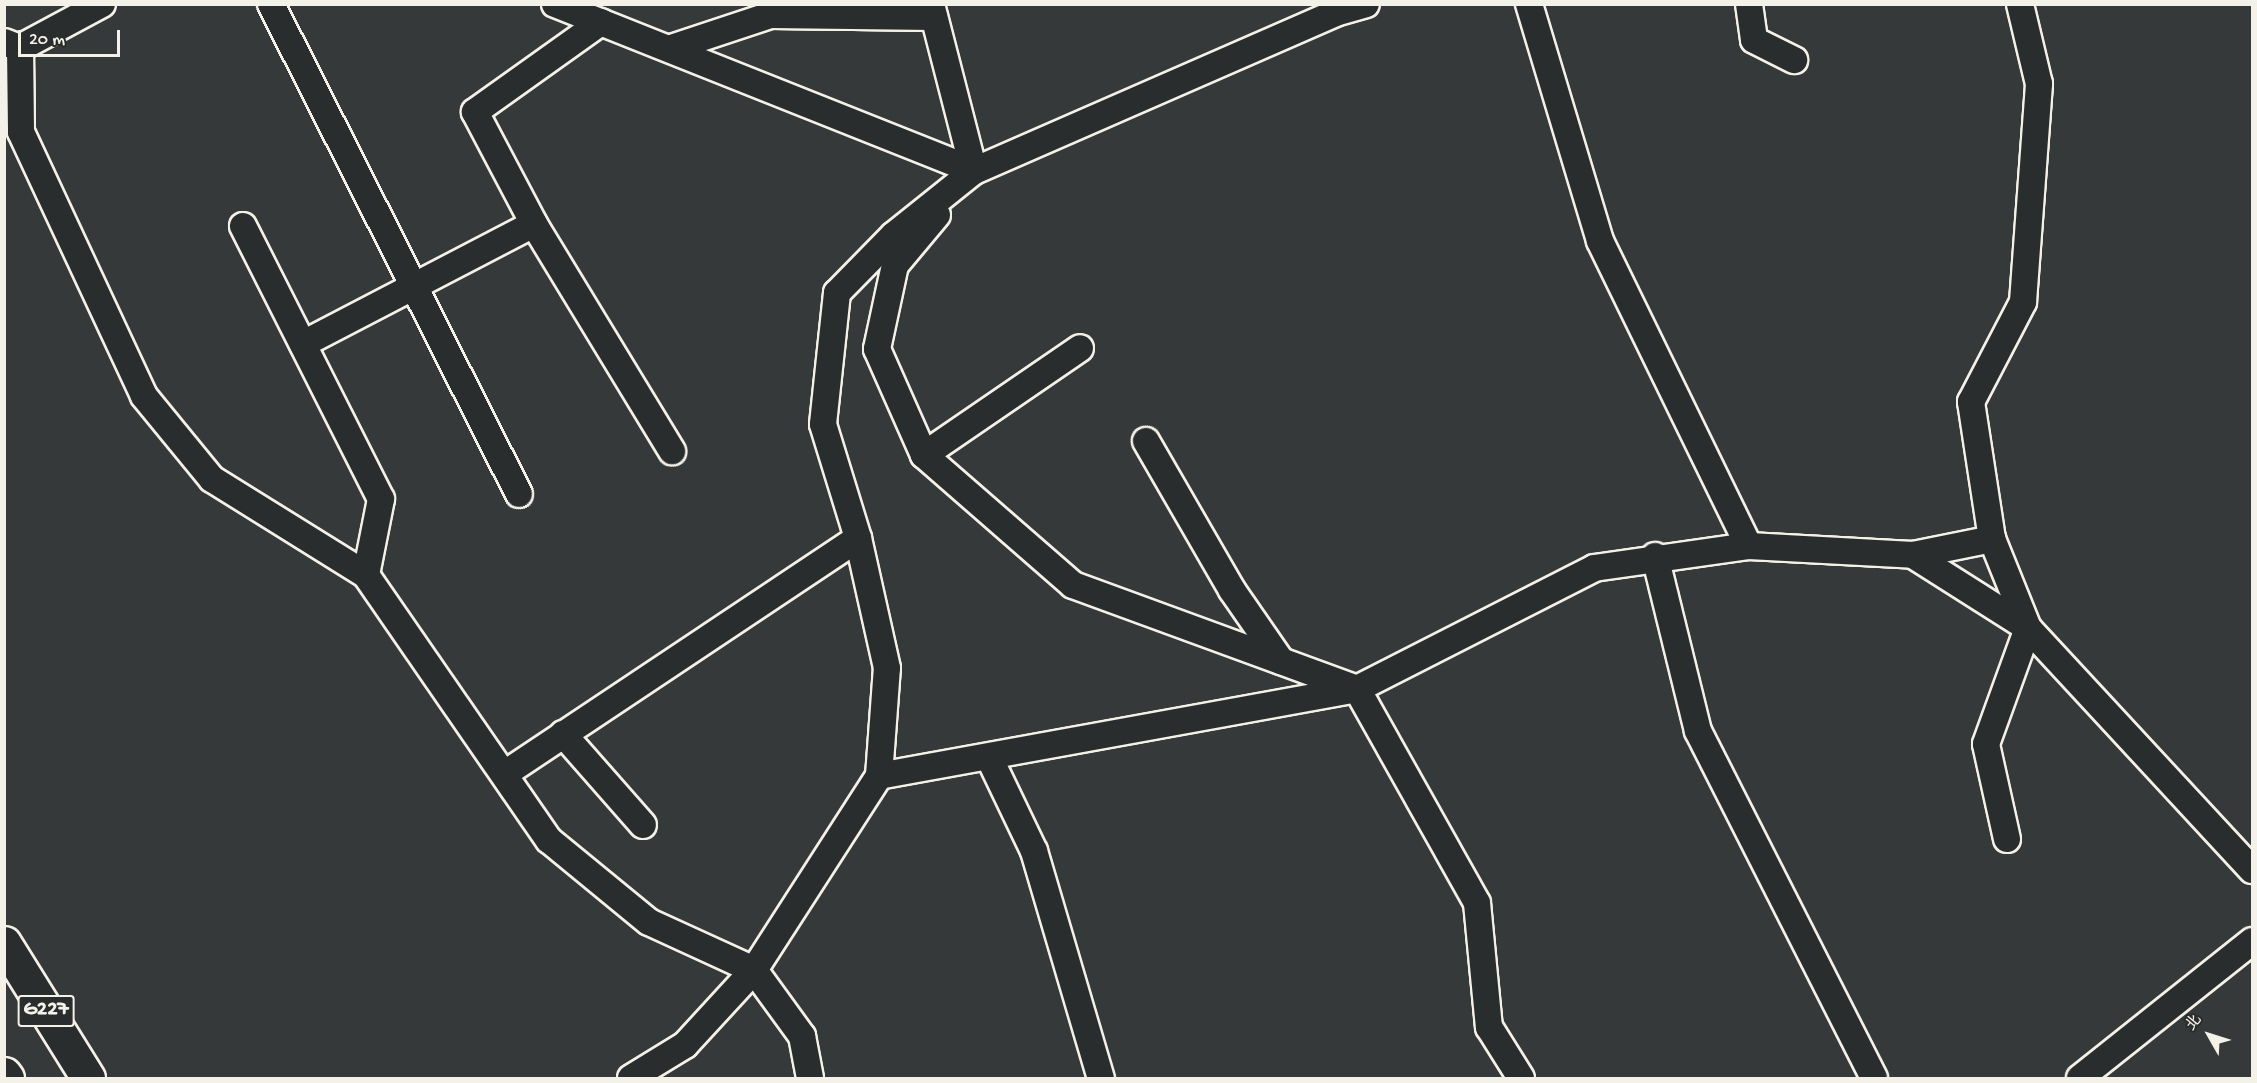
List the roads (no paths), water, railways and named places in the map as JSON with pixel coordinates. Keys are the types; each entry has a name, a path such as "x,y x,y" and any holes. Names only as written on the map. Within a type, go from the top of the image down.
{"highway":[{"name":"G227","path":"4,943 88,1078"},
{"path":"4,1074 7,1078"}],"street":[{"path":"102,4 12,45 21,132 144,396 212,479 366,575 506,773 549,840 649,922 754,970 802,1036 810,1078"},
{"path":"272,4 519,495"},
{"path":"555,4 671,48 974,171"},
{"path":"631,1078 685,1045 754,970 879,776 887,668 858,538 823,424 837,293 894,235 974,171 1335,13 1366,4"},
{"path":"1529,4 1600,241 1749,546"},
{"path":"1749,4 1754,40 1794,60"},
{"path":"2007,839 1986,744 2028,628 1992,539 1971,402 2023,302 2039,84 2020,4"},
{"path":"671,48 769,10 933,11 974,171"},
{"path":"601,21 475,112 534,225 672,450"},
{"path":"974,171 895,265 877,348 924,455 1073,585 1357,689 1477,903 1489,1027 1521,1078"},
{"path":"303,344 534,225"},
{"path":"243,226 381,499 366,575"},
{"path":"924,455 1080,348"},
{"path":"1146,441 1232,591 1281,661"},
{"path":"506,773 858,538"},
{"path":"879,776 1357,689 1594,568 1655,556 1749,546 1913,555 1992,539"},
{"path":"1913,555 2028,628 2224,835 2253,870"},
{"path":"1655,556 1698,731 1874,1078"},
{"path":"563,734 643,825"},
{"path":"989,757 1034,851 1101,1078"},
{"path":"2224,835 2253,837"},
{"path":"2080,1078 2253,941"}]}
